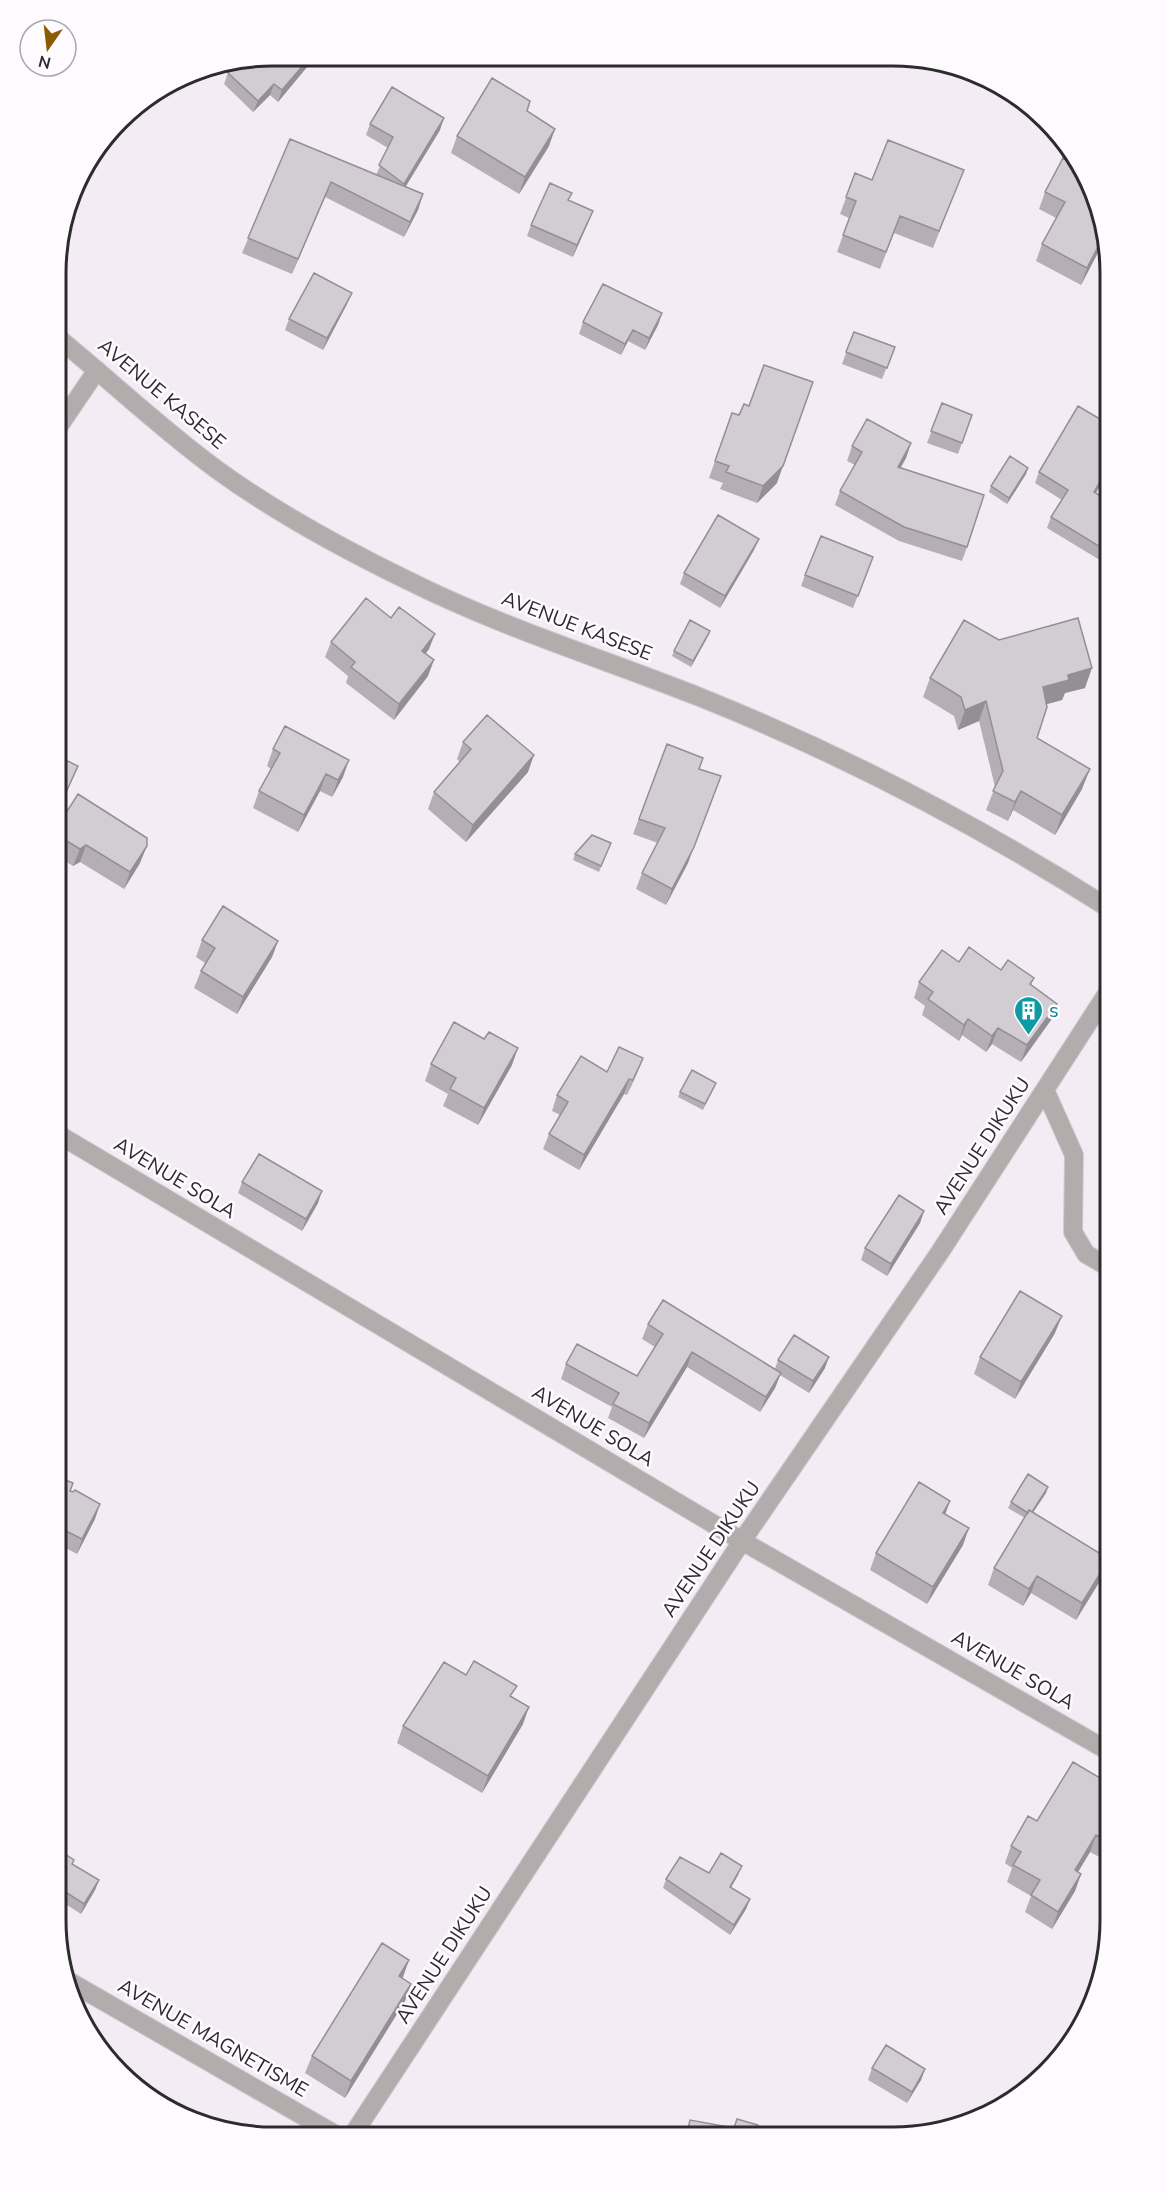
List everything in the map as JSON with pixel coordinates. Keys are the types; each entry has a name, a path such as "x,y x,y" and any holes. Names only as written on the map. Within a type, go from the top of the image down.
{"street":[{"name":"AVENUE KASESE","path":"66,344 214,467 261,500 409,582 492,618 701,698 789,736 995,838 1100,903"},
{"path":"66,416 97,369"},
{"name":"AVENUE DIKUKU","path":"358,2127 742,1541 940,1252 1100,1005"},
{"path":"1045,1090 1074,1155 1073,1232 1086,1254 1100,1262"},
{"name":"AVENUE SOLA","path":"66,1139 742,1541 1100,1746"},
{"name":"AVENUE MAGNETISME","path":"77,1986 322,2127"}],"building":[{"path":"302,66 282,90 274,84 258,101 228,73 246,68"},
{"path":"492,78 530,101 527,111 555,129 525,177 457,136"},
{"path":"392,87 444,118 404,184 379,165 393,137 370,124"},
{"path":"290,139 423,194 410,222 331,182 298,259 248,238"},
{"path":"888,140 964,170 939,231 900,216 886,252 843,235 856,201 846,197 855,173 872,180"},
{"path":"1063,158 1066,159 1079,181 1093,219 1098,247 1087,268 1042,244 1065,202 1045,192"},
{"path":"550,183 572,193 568,200 593,211 577,245 531,225"},
{"path":"314,273 352,293 327,338 289,319"},
{"path":"603,284 662,313 649,338 633,330 625,344 583,322"},
{"path":"854,332 895,347 887,368 846,352"},
{"path":"764,365 813,382 783,466 763,486 726,472 729,466 715,461 732,413 739,415 744,404 749,406"},
{"path":"942,403 972,415 962,443 931,431"},
{"path":"1078,406 1100,419 1100,482 1094,492 1100,496 1100,547 1051,517 1068,490 1039,472"},
{"path":"867,419 911,443 898,467 984,495 967,547 904,527 840,491 862,452 852,446"},
{"path":"1010,456 1028,468 1009,498 991,486"},
{"path":"718,515 759,539 725,596 684,573"},
{"path":"821,536 873,557 858,596 805,575"},
{"path":"366,598 391,618 399,607 435,634 422,651 434,660 399,704 351,667 355,662 331,642"},
{"path":"1078,618 1092,668 1068,675 1069,680 1043,687 1047,707 1037,738 1090,769 1062,815 1021,791 1015,802 993,791 1003,771 986,701 965,710 961,697 930,678 964,620 999,640"},
{"path":"690,620 710,631 693,661 674,651"},
{"path":"487,715 534,755 473,825 434,792 471,749 463,742"},
{"path":"285,726 349,760 338,780 326,774 304,815 259,791 280,753 273,749"},
{"path":"667,744 703,758 699,769 721,776 694,847 672,889 642,873 665,828 639,819"},
{"path":"66,760 78,766 66,792"},
{"path":"78,794 147,838 147,846 130,872 86,845 80,849 66,840 66,813"},
{"path":"592,835 611,843 601,866 575,854"},
{"path":"223,906 278,941 243,997 201,971 215,948 202,940"},
{"path":"969,947 1001,970 1008,960 1034,978 1030,984 1057,1004 1027,1045 998,1028 992,1036 968,1019 964,1025 928,999 933,992 919,982 942,950 959,962"},
{"path":"454,1022 484,1039 489,1032 518,1048 484,1108 450,1089 456,1078 431,1064"},
{"path":"619,1047 643,1058 633,1080 629,1079 584,1155 549,1134 568,1102 557,1095 581,1056 607,1072"},
{"path":"692,1070 716,1083 705,1104 680,1092"},
{"path":"259,1154 322,1191 306,1219 242,1182"},
{"path":"899,1195 924,1211 891,1264 865,1248"},
{"path":"1020,1291 1062,1316 1021,1382 980,1357"},
{"path":"663,1300 781,1373 766,1397 692,1352 649,1423 613,1404 619,1393 566,1364 577,1344 637,1376 663,1334 648,1324"},
{"path":"794,1335 829,1357 813,1381 778,1360"},
{"path":"1028,1474 1048,1487 1032,1512 1029,1510 1028,1513 1011,1502"},
{"path":"66,1480 73,1483 70,1491 75,1490 100,1504 82,1539 66,1531"},
{"path":"919,1482 950,1501 943,1513 969,1528 933,1587 876,1553"},
{"path":"1029,1510 1100,1553 1100,1574 1082,1603 1037,1576 1029,1589 994,1568"},
{"path":"474,1661 517,1686 510,1696 529,1707 488,1776 403,1726 444,1662 466,1675"},
{"path":"1073,1762 1100,1778 1100,1837 1096,1835 1075,1870 1081,1874 1058,1912 1031,1895 1040,1880 1013,1865 1021,1852 1011,1846 1028,1816 1037,1821"},
{"path":"721,1853 742,1866 730,1887 750,1899 734,1925 666,1879 680,1857 709,1873"},
{"path":"66,1855 74,1860 72,1864 99,1880 84,1904 66,1892"},
{"path":"382,1943 409,1960 399,1976 411,1984 351,2081 312,2056"},
{"path":"886,2045 925,2069 912,2092 872,2068"},
{"path":"737,2119 758,2125 757,2127 734,2127"},
{"path":"690,2120 728,2127 688,2127"}],"place":[{"name":"s","path":"1028,1036"}]}
